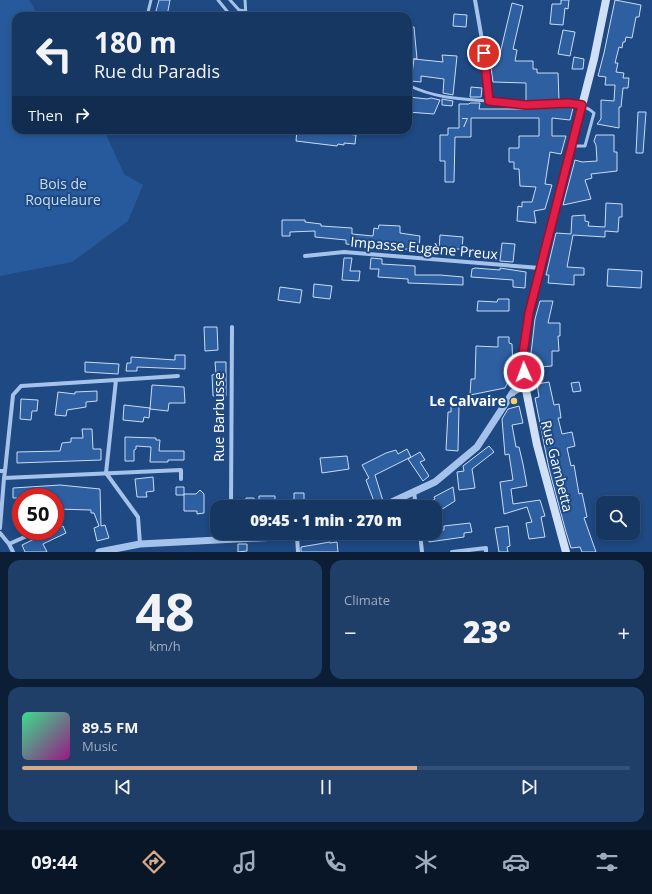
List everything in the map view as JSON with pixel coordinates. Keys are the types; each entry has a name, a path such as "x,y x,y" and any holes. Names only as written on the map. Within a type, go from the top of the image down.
{"main road":[{"name":"Rue Gambetta","path":"566,552 536,445 525,386 523,354 526,330 540,268 582,105 606,0"}],"street":[{"path":"475,0 487,68 489,101"},
{"name":"Impasse Eugène Preux","path":"305,256 344,252 540,268"},
{"name":"Rue Barbusse","path":"231,500 232,327"},
{"path":"0,528 13,395 21,386 178,376"},
{"path":"116,380 106,473 138,517 140,544"},
{"path":"396,500 435,482 477,447 512,392 525,386"},
{"path":"4,478 181,470 181,479"},
{"path":"0,471 5,471"},
{"path":"414,492 415,500"},
{"path":"0,533 9,544 13,552"},
{"path":"99,552 140,544 210,538"},
{"path":"9,544 18,540"},
{"path":"297,540 298,552"},
{"path":"421,540 422,552"},
{"path":"452,552 486,548 486,552"}],"lane":[{"path":"148,12 151,0"},
{"path":"218,0 228,12"},
{"path":"230,0 239,10 245,11 245,0"},
{"path":"412,86 420,91 442,98 526,105 568,103 582,105 594,113 585,146 571,146"}],"green space":[{"name":"Bois de Roquelaure","path":"0,0 29,0 36,12 12,12 12,134 106,134 124,174 143,185 128,221 72,262 0,276"}],"building":[{"path":"159,0 170,0 168,12 156,11"},
{"path":"561,0 569,0 568,9 565,8 563,25 550,24 552,4 561,4"},
{"path":"615,0 641,5 639,17 636,17 632,38 626,37 622,48 619,47 615,63 618,63 616,72 624,73 623,78 629,78 628,88 623,88 621,107 619,107 619,128 597,124 601,119 601,100 614,101 615,85 605,85 606,77 598,76"},
{"path":"512,3 523,6 513,49 517,50 515,61 533,61 533,69 537,69 537,73 558,73 559,100 526,102 526,83 493,82 491,68 492,61 498,62"},
{"path":"454,14 467,15 466,27 453,26"},
{"path":"412,27 414,27 417,59 412,59"},
{"path":"563,30 575,32 570,56 558,54"},
{"path":"442,55 457,56 453,95 443,93 444,79 421,76 421,82 412,81 414,59 443,62"},
{"path":"574,57 584,59 583,69 572,69"},
{"path":"471,87 482,88 481,97 470,97"},
{"path":"412,97 440,100 434,114 412,112"},
{"path":"442,99 453,101 452,106 442,105"},
{"path":"480,103 479,109 524,109 562,106 573,108 570,120 552,118 552,136 566,136 561,154 550,152 545,184 552,185 545,209 534,211 536,223 517,221 518,206 522,207 522,202 532,202 536,187 520,186 519,169 514,169 514,162 509,162 509,148 519,148 519,136 539,136 539,118 471,118 471,137 455,137 454,182 445,182 445,161 440,161 440,135 448,135 448,128 459,128 459,104"},
{"path":"638,112 646,112 643,153 636,153"},
{"path":"297,134 356,135 355,144 344,143 344,145 338,144 337,146 296,141"},
{"path":"596,135 614,135 614,152 617,152 617,171 591,174 592,178 585,180 591,199 563,205 575,160 582,162 597,161 596,145 594,141"},
{"path":"606,203 622,204 622,217 619,217 618,232 605,231 605,237 573,235 567,267 584,268 584,275 574,275 574,285 548,283 549,275 546,275 556,233 571,234 572,216 585,215 585,221 589,222 588,226 605,227"},
{"path":"282,220 305,220 305,222 321,224 321,226 352,228 352,234 373,236 374,228 378,229 379,225 400,226 400,233 420,236 419,248 417,250 346,244 346,240 315,237 315,231 290,232 290,236 282,236"},
{"path":"440,235 463,237 462,249 439,249"},
{"path":"502,243 515,244 513,262 500,261"},
{"path":"344,258 352,258 350,271 360,271 359,281 342,280"},
{"path":"371,258 382,259 382,264 415,266 415,275 463,277 463,285 408,283 408,279 378,277 379,269 370,269"},
{"path":"500,268 526,272 525,288 513,287 513,280 471,277 472,269 500,270"},
{"path":"608,269 642,271 641,288 607,286"},
{"path":"314,284 332,286 330,299 313,297"},
{"path":"280,287 302,290 300,303 278,300"},
{"path":"498,299 509,299 509,311 477,311 478,301 497,302"},
{"path":"540,301 553,301 548,323 560,323 560,336 558,336 559,351 552,351 552,366 539,367 541,381 532,383 530,362 535,319"},
{"path":"204,327 217,327 218,350 205,351"},
{"path":"498,337 509,337 509,343 512,344 513,368 507,384 505,388 470,395 471,379 475,379 476,346 498,347"},
{"path":"175,355 185,355 185,369 137,367 137,371 126,371 127,363 131,363 131,357 175,360"},
{"path":"85,362 119,364 118,374 85,372"},
{"path":"215,362 226,362 226,396 213,396 212,375 216,374"},
{"path":"549,382 554,405 559,404 561,418 558,418 562,434 572,432 575,446 567,448 571,466 574,465 579,494 582,493 587,517 584,518 596,552 582,552 580,547 571,548 566,532 549,469 535,398 539,397 537,384"},
{"path":"579,382 581,391 573,392 571,383"},
{"path":"152,385 184,387 185,403 169,403 168,411 150,409"},
{"path":"97,391 97,401 86,402 86,407 67,410 66,416 55,415 58,392 75,394 75,392"},
{"path":"21,399 38,400 37,411 32,411 31,420 20,419"},
{"path":"124,405 150,408 149,418 144,417 143,422 123,420"},
{"path":"451,406 459,406 458,451 446,450 448,412 451,412"},
{"path":"519,406 523,423 512,425 516,447 519,447 527,486 511,489 513,504 540,500 545,516 541,517 545,537 529,539 526,523 532,522 527,507 504,514 500,482 513,480 509,454 505,455 502,419 508,409"},
{"path":"82,429 92,429 93,449 101,449 101,460 17,463 17,452 60,451 62,443 71,442 71,438 83,438"},
{"path":"125,437 156,438 156,440 160,440 159,451 184,451 184,460 150,462 151,447 136,446 136,449 134,450 134,461 125,461"},
{"path":"489,446 494,452 472,469 475,488 459,490 457,472 464,471 463,466"},
{"path":"407,449 411,457 375,475 383,500 374,500 366,480 369,478 362,465 386,453 396,450 398,454"},
{"path":"420,452 425,460 420,462 429,476 423,481 408,459"},
{"path":"347,456 349,469 322,473 320,458"},
{"path":"153,477 154,491 146,492 147,497 137,497 135,479"},
{"path":"60,485 100,489 101,526 105,525 109,538 97,541 94,528 99,526 94,513 91,513 91,510 64,509 64,488 13,488"},
{"path":"176,487 184,487 184,495 176,495"},
{"path":"453,487 455,501 442,509 442,500 433,500 435,499 434,497"},
{"path":"200,490 204,494 204,513 197,514 197,511 184,511 184,494 196,494"},
{"path":"294,493 304,493 304,500 294,500"},
{"path":"259,496 275,496 275,500 259,500"},
{"path":"246,498 254,498 254,500 246,500"},
{"path":"470,523 472,532 464,533 464,537 429,542 429,540 442,540 442,530 444,530 444,526"},
{"path":"508,526 510,546 507,547 508,552 499,552 495,528"},
{"path":"32,540 51,540 43,544 47,552 25,552 22,545"},
{"path":"337,542 338,552 301,552 301,547"},
{"path":"238,544 247,544 247,551 238,552"}],"place":[{"name":"Le Calvaire","path":"514,401"}],"route":[{"path":"484,53 487,68 489,101 526,105 568,103 582,105 529,313 523,354 524,372"}]}
